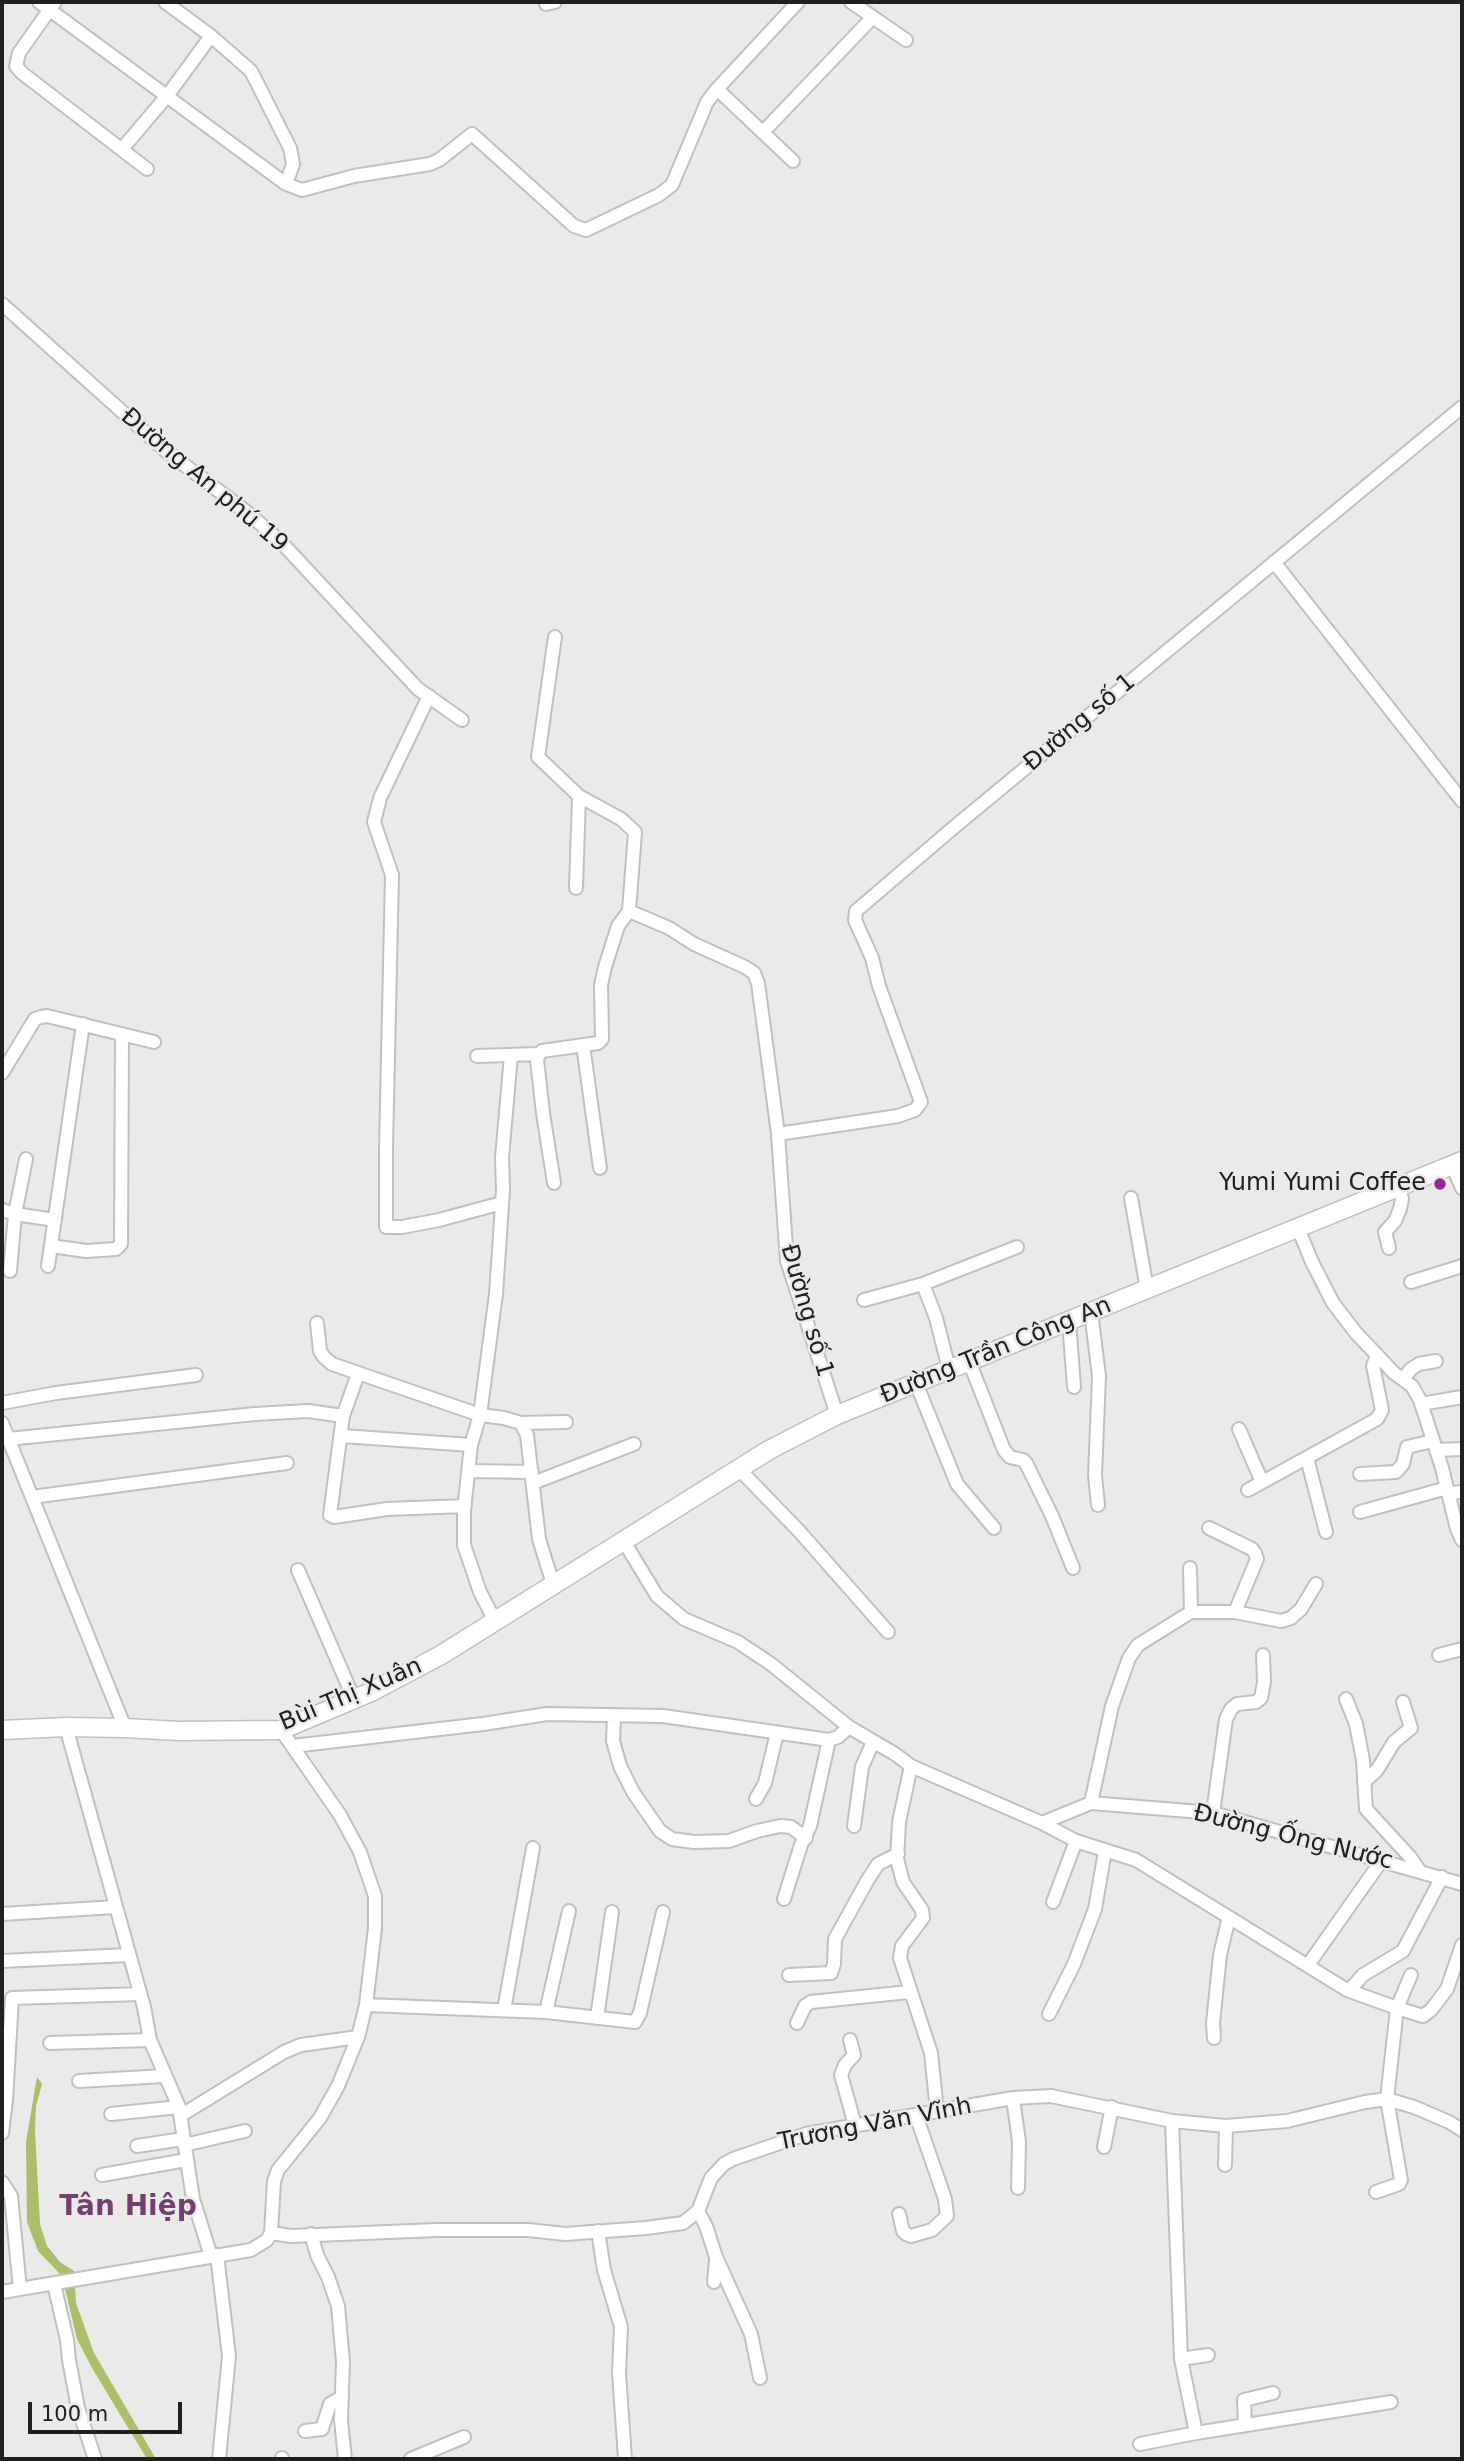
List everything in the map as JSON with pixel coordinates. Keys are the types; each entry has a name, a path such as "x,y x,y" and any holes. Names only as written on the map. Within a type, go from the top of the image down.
{"main road":[{"name":"Đường Trần Công An","path":"553,1584 769,1450 837,1415 1457,1163"},
{"name":"Bùi Thị Xuân","path":"2,1730 66,1727 178,1731 281,1730 393,1681 441,1655 553,1584"}],"street":[{"path":"148,169 22,74 16,65 19,53 48,4 286,184 302,190 354,176 430,164 472,134 574,226 586,230 659,195 672,185 708,102 798,2"},
{"path":"851,2 906,40"},
{"path":"174,4 251,71 290,148 293,164 286,184"},
{"path":"763,132 873,17"},
{"path":"122,149 167,96 211,36"},
{"path":"717,89 793,160"},
{"name":"Đường An phú 19","path":"2,304 166,451 281,542 418,689 461,720"},
{"name":"Đường số 1","path":"784,1133 898,1116 915,1110 921,1102 878,986 872,958 855,920 856,911 1462,407"},
{"path":"1274,562 1462,801"},
{"path":"477,1056 539,1054 598,1043 603,1036 601,985 605,967 618,926 629,911 635,832 621,819 579,796 538,757 555,636"},
{"path":"429,696 380,798 374,822 392,875 386,1227 439,1220 502,1203"},
{"path":"576,888 579,796"},
{"name":"Đường số 1","path":"629,911 669,928 694,944 754,973 784,1133 787,1261 837,1415"},
{"path":"2,1073 36,1019 47,1016 154,1042"},
{"path":"48,1265 83,1024"},
{"path":"51,1246 86,1251 116,1249 121,1244 122,1034"},
{"path":"583,1045 600,1168"},
{"path":"539,1054 537,1060 543,1113 554,1183"},
{"path":"495,1621 480,1592 464,1545 465,1506 471,1445 480,1415 496,1294 502,1157 512,1056"},
{"path":"10,1271 7,1250 26,1159"},
{"path":"1457,1163 1462,1188"},
{"path":"1389,1248 1385,1232 1395,1221 1400,1209 1402,1199 1399,1186"},
{"path":"1131,1198 1147,1289"},
{"path":"2,1210 55,1220"},
{"path":"1298,1228 1333,1303 1377,1355 1412,1387 1421,1404 1462,1540"},
{"path":"864,1300 923,1284 1017,1247"},
{"path":"1411,1282 1462,1266"},
{"path":"923,1284 936,1318 948,1369"},
{"path":"1091,1312 1099,1377 1095,1475 1098,1505"},
{"path":"1069,1321 1074,1387"},
{"path":"317,1323 318,1341 324,1357 332,1364 480,1415 521,1423 566,1422"},
{"path":"1248,1490 1377,1419 1382,1410 1373,1366 1377,1355"},
{"path":"969,1361 1004,1450 1010,1457 1026,1463 1073,1568"},
{"path":"1404,1378 1419,1364 1436,1361"},
{"path":"358,1374 344,1416 331,1516 387,1509 465,1506"},
{"path":"2,1403 56,1393 197,1375"},
{"path":"916,1383 957,1484 994,1528"},
{"path":"1421,1404 1462,1397"},
{"path":"8,1439 255,1414 308,1411 344,1416"},
{"path":"2,1423 125,1728"},
{"path":"521,1423 527,1434 539,1538 553,1584"},
{"path":"1239,1429 1262,1482"},
{"path":"342,1436 471,1445"},
{"path":"469,1471 532,1477 634,1444"},
{"path":"1360,1474 1396,1472 1403,1464 1407,1447 1462,1449"},
{"path":"1307,1458 1326,1532"},
{"path":"32,1497 287,1463"},
{"path":"739,1469 799,1531 888,1632"},
{"path":"1360,1512 1448,1490 1462,1492"},
{"path":"1209,1528 1252,1549 1257,1559 1235,1612"},
{"path":"623,1540 657,1595 684,1619 738,1642 771,1664 849,1727 911,1766 1076,1841 1136,1860 1349,1991 1423,2016 1447,1989 1462,1945"},
{"path":"1190,1568 1191,1612"},
{"path":"299,1570 354,1699"},
{"path":"1090,1803 1112,1706 1133,1650 1191,1612 1235,1612 1281,1621 1291,1618 1301,1609 1316,1584"},
{"path":"1438,1655 1462,1649"},
{"path":"1213,1813 1226,1719 1230,1709 1237,1704 1256,1702 1261,1698 1264,1682 1263,1655"},
{"path":"1346,1699 1356,1724 1363,1760 1366,1809 1410,1857 1419,1871"},
{"path":"1364,1782 1377,1770 1394,1742 1411,1728 1403,1702"},
{"path":"293,1746 547,1714 663,1716 829,1740 838,1737 849,1727"},
{"path":"614,1716 613,1741 620,1766 633,1792 660,1830 672,1839 694,1842 729,1841 780,1826 790,1827 806,1838"},
{"path":"66,1727 140,1994 150,2040 179,2112 192,2199 214,2256 229,2356 219,2459"},
{"path":"2,2292 251,2250 267,2240 271,2233 274,2181 278,2170 320,2118 338,2086 358,2037 374,1954 375,1896 360,1852 340,1815 281,1730"},
{"path":"756,1799 765,1783 777,1733"},
{"path":"784,1899 797,1854 810,1826 829,1740"},
{"path":"854,1826 862,1767 873,1742"},
{"path":"911,1766 899,1822 898,1854 904,1882 922,1910 923,1918 900,1952 909,1992 931,2053 937,2111"},
{"name":"Đường Ống Nước","path":"1041,1824 1090,1803 1213,1813 1462,1884"},
{"path":"1053,1902 1076,1841"},
{"path":"503,2010 533,1848"},
{"path":"1049,2014 1074,1964 1095,1909 1105,1851"},
{"path":"789,1975 831,1973 835,1939 867,1881 878,1864 898,1854"},
{"path":"1308,1965 1382,1860"},
{"path":"1349,1991 1363,1975 1403,1951 1441,1877"},
{"path":"2,1914 116,1907"},
{"path":"546,2012 569,1911"},
{"path":"597,2018 612,1912"},
{"path":"366,2006 546,2012 631,2022 638,2019 663,1912"},
{"path":"1214,2038 1220,1955 1229,1917"},
{"path":"2,1961 128,1955"},
{"path":"1376,2192 1399,2184 1401,2180 1387,2099 1397,2008 1411,1975"},
{"path":"797,2023 805,2006 811,2002 909,1992"},
{"path":"2,2133 12,1998 140,1994"},
{"path":"111,2114 179,2112 284,2052 301,2045 358,2037"},
{"path":"50,2043 150,2040"},
{"path":"850,2040 854,2055 841,2075 855,2125"},
{"path":"79,2081 164,2077"},
{"name":"Trương Văn Vĩnh","path":"698,2211 711,2178 733,2159 806,2134 1013,2098 1051,2096 1172,2122 1226,2126 1287,2121 1387,2099 1414,2107 1462,2130"},
{"path":"1013,2098 1019,2142 1018,2188"},
{"path":"1104,2147 1112,2107"},
{"path":"899,2214 903,2231 911,2235 932,2230 947,2216 945,2199 916,2115"},
{"path":"1172,2122 1181,2359 1196,2433"},
{"path":"1224,2165 1226,2126"},
{"path":"136,2146 184,2142 245,2131"},
{"path":"102,2175 186,2160"},
{"path":"2,2182 11,2196 20,2289"},
{"path":"271,2233 291,2236 437,2230 528,2230 565,2234 683,2222 698,2211 751,2334 760,2378"},
{"path":"598,2231 604,2270 621,2327 619,2372 625,2459"},
{"path":"311,2234 338,2306 343,2362 345,2459"},
{"path":"714,2282 716,2257"},
{"path":"57,2283 78,2408 94,2459"},
{"path":"1181,2359 1208,2355"},
{"path":"1245,2424 1244,2400 1273,2393"},
{"path":"322,2428 330,2404 342,2398"},
{"path":"1140,2444 1245,2424 1391,2402"},
{"path":"305,2431 322,2428 333,2435 343,2437"},
{"path":"411,2459 464,2437"}],"shaded area":[{"path":"37,2077 42,2084 36,2106 35,2131 40,2224 47,2246 60,2262 74,2271 76,2303 94,2353 156,2459 147,2459 92,2368 77,2339 62,2276 38,2251 27,2222 26,2142"}],"place":[{"name":"Yumi Yumi Coffee","path":"1440,1184"}],"district":[{"name":"Tân Hiệp","path":"128,2208"}]}
